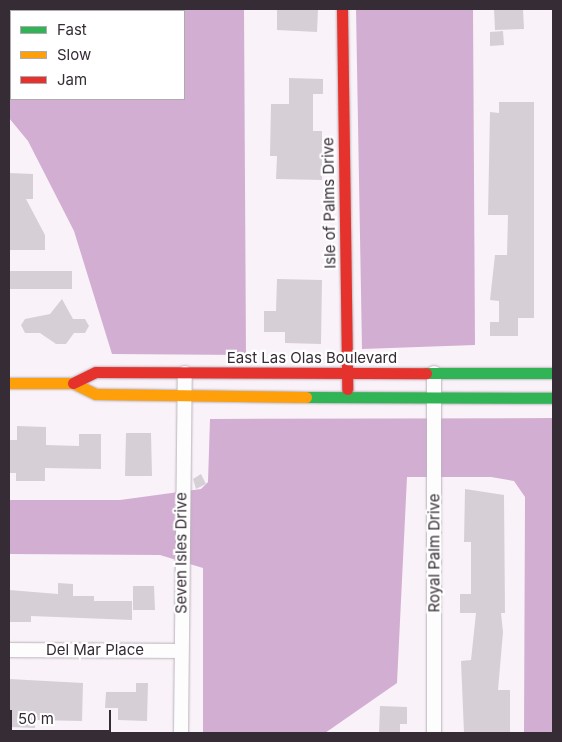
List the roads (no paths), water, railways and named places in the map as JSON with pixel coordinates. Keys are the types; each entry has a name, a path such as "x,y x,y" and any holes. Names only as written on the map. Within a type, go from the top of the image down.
{"main road":[{"name":"Isle of Palms Drive","path":"342,9 347,398"},
{"name":"East Las Olas Boulevard","path":"73,383 96,372 553,374"},
{"name":"East Las Olas Boulevard","path":"9,381 73,383 96,394 184,397 553,398"}],"street":[{"name":"Seven Isles Drive","path":"181,733 181,496 185,373"},
{"name":"Royal Palm Drive","path":"434,373 434,733"},
{"name":"Del Mar Place","path":"9,650 181,650"}]}
